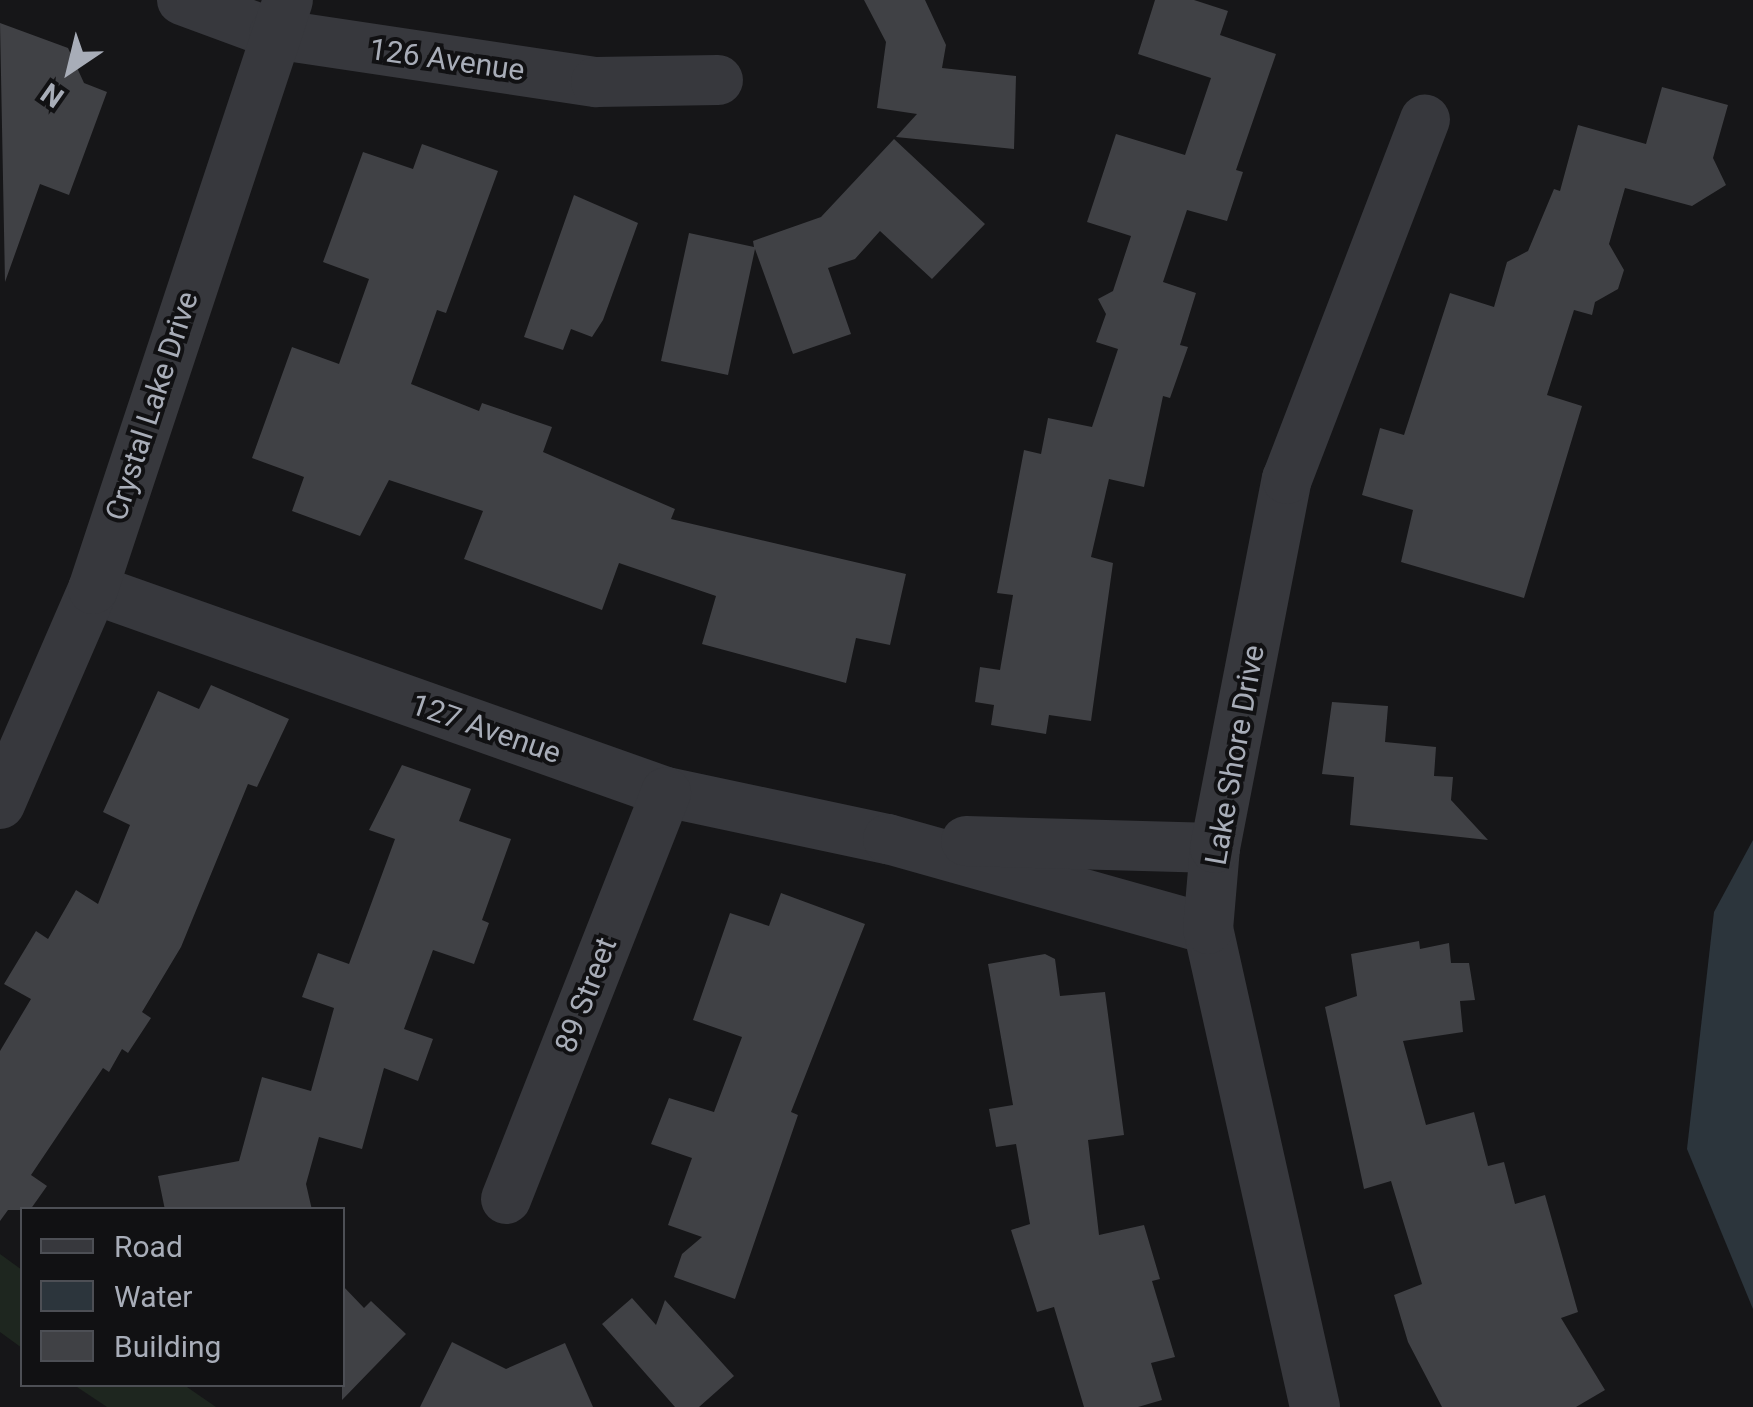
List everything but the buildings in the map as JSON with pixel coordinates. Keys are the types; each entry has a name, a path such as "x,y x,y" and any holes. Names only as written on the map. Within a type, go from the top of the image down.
{"street":[{"name":"126 Avenue","path":"182,0 596,82 718,80"},
{"name":"Crystal Lake Drive","path":"0,804 93,589 281,17"},
{"name":"Lake Shore Drive","path":"1315,1407 1208,929 1216,848 1287,479 1425,120"},
{"name":"127 Avenue","path":"93,589 666,792 888,839 1208,929"},
{"name":"89 Street","path":"506,1199 666,792"},
{"name":"127 Avenue","path":"888,839 1216,848"}],"shaded area":[{"path":"0,1254 20,1269 20,1347 0,1332"},
{"path":"77,1387 187,1387 216,1407 107,1407"}],"water":[{"path":"1753,840 1753,1309 1687,1149 1714,912"}]}
